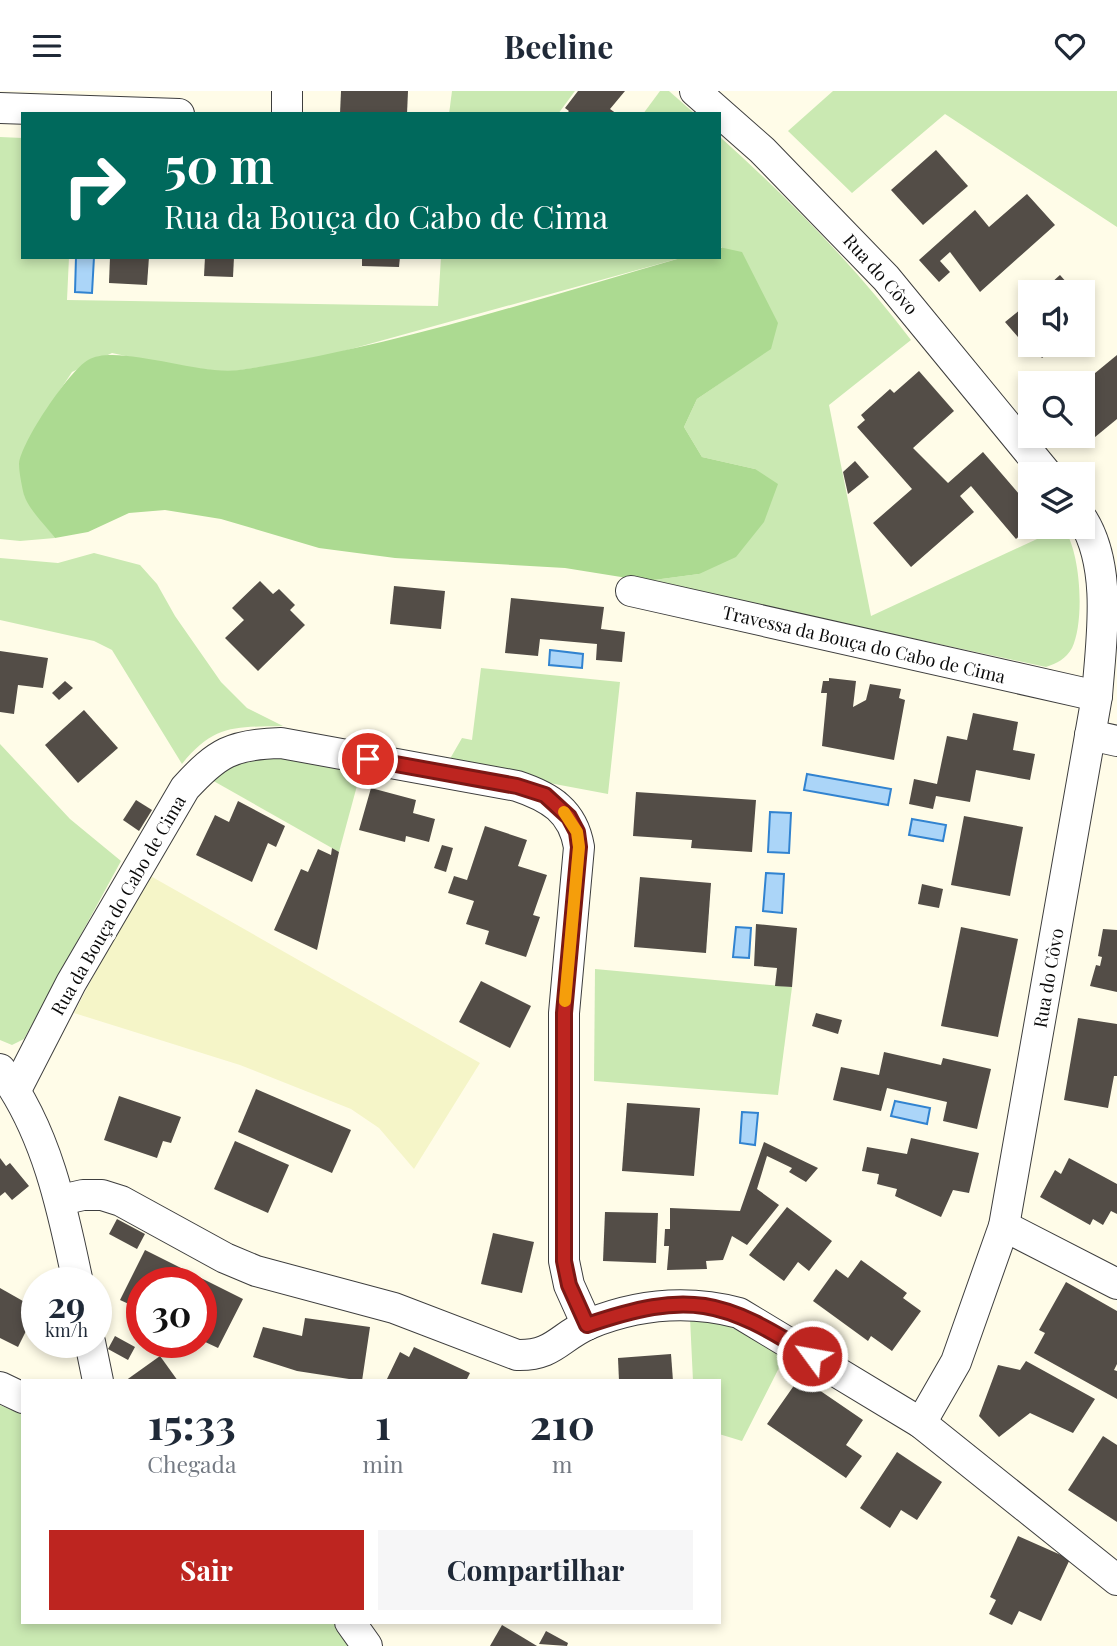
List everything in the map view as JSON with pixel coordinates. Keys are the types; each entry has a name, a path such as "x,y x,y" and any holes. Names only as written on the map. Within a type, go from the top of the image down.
{"street":[{"path":"287,91 287,112"},
{"name":"Rua do Côvo","path":"695,91 718,112"},
{"path":"0,108 119,112"},
{"name":"Rua do Côvo","path":"721,115 806,193 886,278 1037,462"},
{"name":"Rua do Côvo","path":"921,1423 956,1362 1004,1226 1104,738 1097,696 1102,627 1100,580 1097,551 1092,539"},
{"name":"Travessa da Bouça do Cabo de Cima","path":"631,591 1097,696"},
{"name":"Rua da Bouça do Cabo de Cima","path":"75,1267 61,1200 8,1080 71,983 185,788 202,770 231,749 255,743 281,743 517,786 545,795 569,817 577,832 579,847 564,1013 564,1261 569,1285 587,1325"},
{"path":"61,1200 83,1195 102,1195 121,1201 225,1258 256,1271 394,1308 516,1355 537,1356 587,1325 629,1311 674,1304 707,1304 739,1313 921,1423 1117,1580"},
{"path":"1004,1226 1117,1284"},
{"path":"93,1358 98,1379"},
{"path":"0,1387 21,1397"},
{"path":"352,1624 367,1646"}],"green space":[{"path":"452,91 575,91 559,112 449,112"},
{"path":"660,91 669,91 693,112 644,112"},
{"path":"833,91 1117,91 1117,227 945,114 852,193 788,131"},
{"path":"0,137 21,138 21,259 69,259 67,300 438,306 441,259 677,259 315,359 227,372 168,365 112,353 72,372 43,416 19,463 25,497 55,538 20,541 0,539"},
{"path":"721,138 820,233 867,285 911,340 829,405 871,616 1037,539 1069,539 1077,569 1080,604 1076,636 1070,652 1046,667 646,581 699,574 755,469 702,457 684,427 697,399 729,377 721,247"},
{"path":"721,247 742,252 778,323 771,349 697,399 684,427 702,457 755,469 778,484 764,522 736,557 699,574 646,581 565,568 395,558 319,548 221,519 165,510 129,513 88,532 55,538 26,501 19,464 28,440 58,392 88,360 118,355 203,369 239,370 352,349 463,321 677,259 721,259"},
{"path":"94,553 140,565 157,584 175,616 221,682 247,708 283,726 227,730 205,741 182,764 112,650 94,641 0,620 0,558 58,563"},
{"path":"481,668 620,682 608,794 447,764 462,738 472,740"},
{"path":"0,744 70,819 121,861 24,1039 12,1045 0,1040"},
{"path":"265,754 361,771 339,852 210,779 234,761"},
{"path":"147,874 480,1063 414,1169 379,1128 351,1109 240,1065 74,1013"},
{"path":"595,969 792,987 778,1095 594,1081"},
{"path":"690,1318 728,1326 784,1358 742,1441 721,1435 721,1379 693,1379"},
{"path":"0,1405 21,1414 21,1624 339,1624 354,1646 0,1646"}],"water":[{"path":"76,259 94,259 92,293 75,292"},
{"path":"550,650 583,654 582,668 549,665"},
{"path":"807,774 891,789 888,805 804,790"},
{"path":"770,812 791,813 789,853 768,852"},
{"path":"912,819 946,825 943,841 909,835"},
{"path":"766,873 784,874 782,913 763,911"},
{"path":"736,927 751,928 749,958 733,957"},
{"path":"895,1101 930,1108 927,1124 891,1116"},
{"path":"742,1112 758,1113 755,1145 740,1143"}],"building":[{"path":"341,91 408,91 407,112 340,112"},
{"path":"578,91 625,91 610,109 614,112 568,112 565,108"},
{"path":"936,150 968,186 923,225 891,190"},
{"path":"1027,194 1055,225 980,292 950,252 940,261 950,272 939,282 919,260 975,210 989,227"},
{"path":"110,259 149,259 147,285 109,283"},
{"path":"205,259 234,259 233,277 204,276"},
{"path":"362,259 400,259 399,267 362,266"},
{"path":"1018,312 1018,337 1005,322"},
{"path":"1117,355 1117,419 1095,437 1095,373"},
{"path":"919,371 954,411 913,448 948,483 983,452 1018,493 1016,539 971,486 960,496 974,512 911,567 873,523 912,489 857,427 865,420 861,415 890,389 894,393"},
{"path":"855,461 869,477 848,494 843,472"},
{"path":"260,581 273,594 279,589 295,605 290,610 305,625 258,671 225,638 244,620 232,608"},
{"path":"394,586 445,591 441,629 390,624"},
{"path":"511,598 604,607 601,629 625,632 622,662 596,660 597,644 540,639 538,656 505,653"},
{"path":"0,651 48,658 43,688 18,685 14,714 0,712"},
{"path":"829,678 856,681 853,707 866,700 870,684 901,689 899,698 905,700 894,760 822,746 827,693 821,693 823,681 829,681"},
{"path":"65,681 73,688 59,700 52,693"},
{"path":"84,710 118,748 78,783 45,745"},
{"path":"973,713 1018,722 1013,750 1035,754 1030,780 976,770 970,802 936,796 933,809 909,804 914,779 937,784 947,736 967,740"},
{"path":"371,788 416,800 413,813 435,819 429,842 406,836 405,842 359,830"},
{"path":"636,792 756,800 752,852 691,848 692,840 633,836"},
{"path":"136,800 152,810 139,831 123,820"},
{"path":"238,801 285,826 276,847 268,843 252,882 196,855 215,815 229,822"},
{"path":"964,816 1023,827 1010,896 951,885"},
{"path":"485,826 527,840 518,866 547,875 533,915 540,917 526,957 485,944 489,931 466,924 474,901 448,893 454,876 467,880"},
{"path":"442,845 453,848 446,872 434,868"},
{"path":"332,848 339,852 317,950 274,930 301,869 308,872 318,849 331,855"},
{"path":"640,877 711,883 706,953 634,947"},
{"path":"922,884 943,889 939,908 918,904"},
{"path":"756,924 797,928 792,987 775,986 777,968 754,966"},
{"path":"961,927 1018,939 998,1037 941,1026"},
{"path":"1103,929 1117,930 1117,992 1090,986 1096,965 1100,966 1102,957 1098,956"},
{"path":"481,981 531,1006 510,1048 459,1022"},
{"path":"816,1013 842,1020 838,1034 812,1026"},
{"path":"1078,1018 1117,1024 1117,1076 1114,1076 1108,1108 1064,1100"},
{"path":"884,1052 941,1065 943,1058 991,1069 977,1129 943,1121 947,1102 887,1088 881,1111 833,1100 841,1067 879,1075"},
{"path":"256,1089 351,1130 332,1173 238,1132"},
{"path":"119,1096 181,1117 171,1143 163,1141 157,1158 104,1140"},
{"path":"627,1103 700,1108 694,1176 622,1171"},
{"path":"911,1138 979,1153 969,1193 953,1190 941,1217 895,1196 897,1189 877,1184 879,1174 862,1171 867,1147 907,1154"},
{"path":"235,1141 289,1165 268,1213 214,1189"},
{"path":"764,1142 818,1168 806,1182 789,1172 792,1168 767,1156 757,1189 779,1205 747,1245 732,1236 723,1260 706,1261 707,1269 667,1270 669,1246 664,1246 665,1229 670,1229 670,1208 740,1211"},
{"path":"0,1158 6,1166 10,1163 29,1186 12,1200 5,1192 0,1196"},
{"path":"1069,1158 1117,1184 1117,1214 1111,1211 1103,1225 1093,1219 1090,1225 1040,1197 1055,1170 1061,1174"},
{"path":"787,1207 832,1241 809,1271 798,1262 784,1281 749,1255"},
{"path":"605,1212 658,1213 656,1263 603,1261"},
{"path":"117,1219 145,1234 137,1249 109,1234"},
{"path":"493,1233 534,1242 522,1293 481,1284"},
{"path":"145,1250 179,1267 136,1267"},
{"path":"861,1260 907,1293 903,1298 921,1311 892,1351 871,1336 868,1341 813,1301 836,1269 848,1278"},
{"path":"1066,1282 1117,1311 1117,1364 1114,1370 1117,1371 1117,1399 1034,1353 1045,1333 1039,1330"},
{"path":"217,1286 243,1299 217,1348"},
{"path":"0,1288 21,1300 21,1341 18,1347 0,1338"},
{"path":"126,1288 126,1303 120,1300"},
{"path":"305,1318 370,1327 362,1379 297,1371 253,1357 263,1327 302,1336"},
{"path":"115,1336 126,1342 128,1360 112,1351"},
{"path":"414,1347 470,1373 467,1379 387,1379 400,1352 409,1357"},
{"path":"671,1354 673,1379 619,1379 618,1358"},
{"path":"157,1358 161,1358 177,1379 128,1379"},
{"path":"1026,1361 1095,1399 1073,1433 1030,1413 999,1437 979,1416 998,1365 1020,1370"},
{"path":"800,1377 863,1420 846,1445 862,1456 846,1478 767,1424"},
{"path":"1103,1436 1117,1445 1117,1522 1068,1490"},
{"path":"897,1452 942,1482 917,1520 901,1510 890,1528 860,1508"},
{"path":"1018,1536 1070,1559 1041,1621 1019,1611 1012,1625 989,1614 996,1600 990,1597"},
{"path":"502,1625 537,1646 490,1646"},
{"path":"546,1631 568,1643 567,1646 539,1644"}],"slow traffic":[{"path":"564,812 577,832 579,847 565,1001"}],"route":[{"path":"368,759 517,786 545,795 569,817 577,832 579,847 564,1013 564,1261 569,1285 587,1325 629,1311 674,1304 707,1304 739,1313 769,1328 812,1356"}]}
